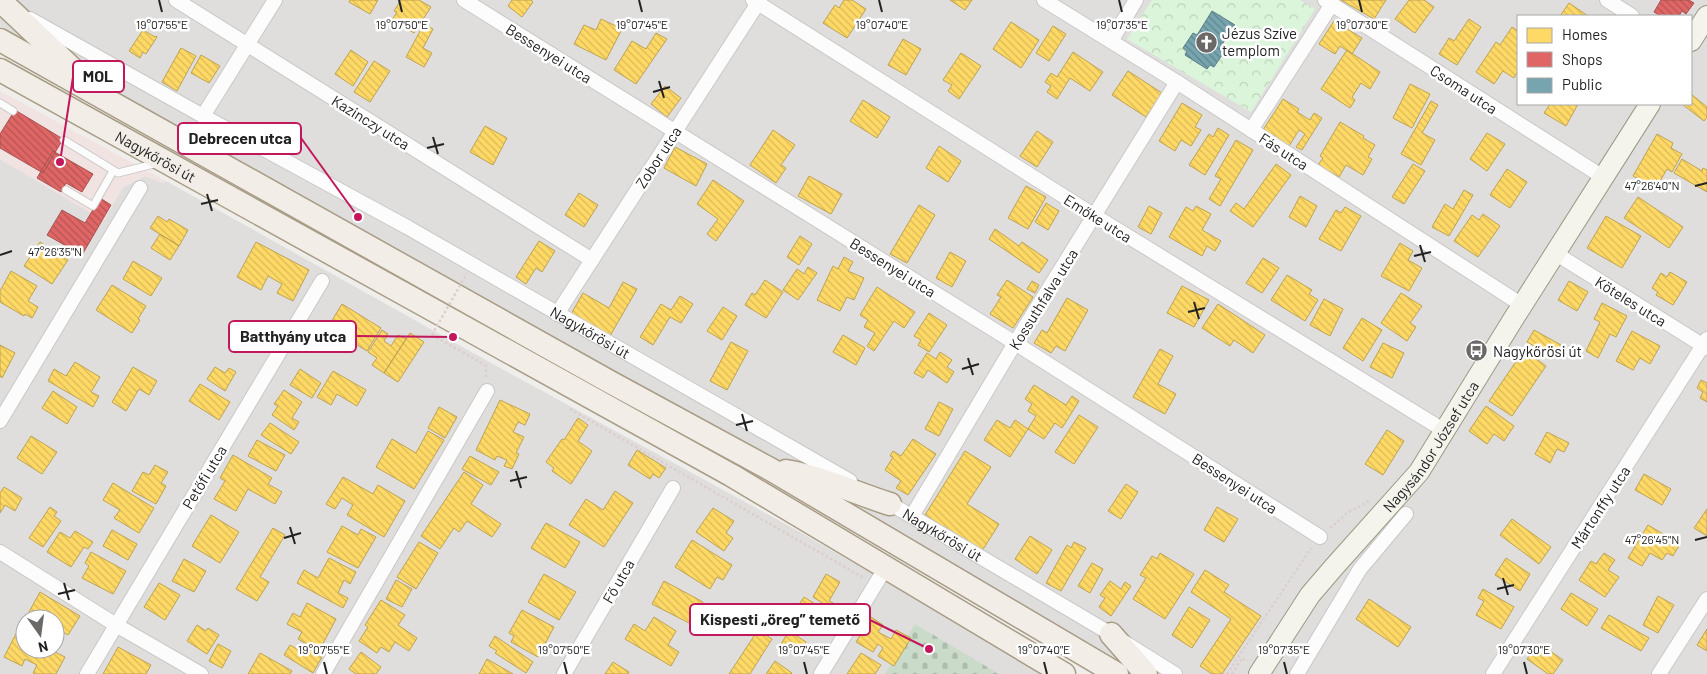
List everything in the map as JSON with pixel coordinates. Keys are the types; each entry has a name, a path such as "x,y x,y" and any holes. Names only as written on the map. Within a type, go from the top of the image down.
{"main road":[{"path":"3,4 108,101"},
{"name":"Nagykőrösi út","path":"0,40 610,382 770,468 1117,674"},
{"name":"Nagykőrösi út","path":"0,70 731,475 881,576 1064,674"},
{"path":"770,468 806,474 890,504"},
{"path":"1111,634 1146,674"}],"street":[{"name":"Kazinczy utca","path":"176,0 592,260"},
{"path":"203,116 275,0"},
{"name":"Bessenyei utca","path":"464,0 1015,343 1320,537"},
{"name":"Fás utca","path":"1044,0 1177,82 1522,305"},
{"path":"1111,41 1136,0"},
{"path":"1607,0 1630,15"},
{"name":"Zobor utca","path":"557,314 757,1"},
{"name":"Emőke utca","path":"757,1 1094,216 1445,431"},
{"path":"1251,130 1329,2"},
{"name":"Csoma utca","path":"1329,2 1603,177"},
{"name":"Nagykőrösi út","path":"3,4 407,227 912,516 1175,674"},
{"path":"1692,39 1707,16"},
{"name":"Kossuthfalva utca","path":"912,516 1015,343 1177,82"},
{"name":"Nagysándor József utca","path":"1252,671 1310,595 1400,496 1419,472 1522,305 1649,105"},
{"path":"0,421 140,188"},
{"name":"Köteles utca","path":"1555,253 1706,344"},
{"name":"Petőfi utca","path":"86,674 322,281"},
{"name":"Mártonffy utca","path":"1493,674 1706,344"},
{"path":"324,674 487,391"},
{"name":"Fő utca","path":"564,674 673,488"},
{"name":"Nagysándor József utca","path":"1297,674 1360,569 1406,514"},
{"path":"0,552 116,625 201,674"},
{"path":"821,674 881,576"},
{"path":"1659,674 1707,599"}],"lane":[{"path":"0,103 13,111"},
{"path":"64,140 118,173 164,162"},
{"path":"66,190 93,206 113,170"}],"path":[{"path":"467,273 432,335 485,365 488,362"},
{"path":"564,405 881,576"},
{"path":"1232,674 1242,658 1249,662 1252,671"}],"shaded area":[{"path":"0,0 1707,0 1707,674 1140,674 907,537 0,26"},
{"path":"0,91 166,181 163,183 145,176 123,187 104,221 0,159"},
{"path":"0,159 104,220 123,187 145,176 163,183 166,181 502,369 800,532 1044,674 0,674"}],"green space":[{"path":"1152,0 1300,0 1315,9 1251,112 1127,39"},
{"path":"915,624 999,674 885,674"}],"building: Homes":[{"path":"350,0 378,0 370,14 349,2"},
{"path":"401,0 419,0 431,7 414,33 392,20 397,12 394,11"},
{"path":"512,0 531,0 533,2 522,17 508,6"},
{"path":"844,0 852,0 866,9 847,38 823,23 835,5 839,8"},
{"path":"950,0 972,0 965,10"},
{"path":"1341,0 1386,0 1374,19"},
{"path":"1409,0 1424,0 1434,7 1415,33 1395,19"},
{"path":"1569,3 1587,15 1561,15"},
{"path":"601,19 622,29 606,60 574,44 584,25 596,30"},
{"path":"1469,19 1481,27 1457,65 1439,54 1449,38 1454,41"},
{"path":"1334,21 1362,38 1352,54 1340,46 1335,54 1319,44"},
{"path":"1011,22 1039,40 1021,68 993,49"},
{"path":"424,24 433,29 423,48 432,53 424,67 406,57"},
{"path":"1053,26 1066,34 1049,61 1036,53"},
{"path":"1512,27 1517,30 1517,73 1514,78 1503,71 1494,84 1476,72 1496,42 1500,45"},
{"path":"143,30 157,37 146,54 143,52 140,58 129,51"},
{"path":"656,33 667,39 636,84 614,70 632,41 646,49"},
{"path":"903,39 921,49 906,75 888,65"},
{"path":"181,48 196,56 177,91 162,82"},
{"path":"351,50 368,62 353,86 335,74"},
{"path":"1347,50 1380,72 1370,89 1361,83 1352,97 1355,100 1350,108 1321,89"},
{"path":"1073,52 1103,72 1090,91 1070,78 1057,99 1047,92 1051,86 1045,82 1051,73 1057,77"},
{"path":"961,53 981,66 959,99 948,91 952,85 943,80"},
{"path":"201,55 220,66 209,83 191,73"},
{"path":"374,61 390,71 370,102 354,92"},
{"path":"1128,71 1162,93 1146,117 1112,95"},
{"path":"1410,84 1430,94 1412,128 1393,118"},
{"path":"665,86 681,98 667,117 651,104"},
{"path":"1692,95 1707,107 1707,117 1704,121 1683,105 1692,105"},
{"path":"1283,99 1299,109 1297,112 1310,120 1314,113 1322,118 1302,150 1296,147 1305,134 1299,130 1289,146 1263,130"},
{"path":"863,100 890,117 877,138 850,121"},
{"path":"1431,101 1438,105 1422,133 1435,140 1421,165 1401,154"},
{"path":"1182,103 1202,115 1195,127 1201,130 1191,146 1181,140 1175,151 1159,141"},
{"path":"1549,105 1577,105 1566,126 1544,113"},
{"path":"1340,122 1375,145 1368,157 1372,159 1363,175 1346,165 1339,177 1318,165 1323,158 1320,156"},
{"path":"485,126 507,138 493,165 470,152"},
{"path":"1218,128 1229,135 1205,175 1189,165 1209,134 1213,137"},
{"path":"773,130 795,145 781,165 786,168 776,183 750,165"},
{"path":"1037,131 1053,142 1037,167 1020,156"},
{"path":"1487,133 1505,144 1487,171 1470,159"},
{"path":"1657,134 1673,143 1671,148 1682,154 1672,172 1667,169 1656,188 1633,176"},
{"path":"1236,140 1253,150 1220,206 1209,199 1221,179 1215,176"},
{"path":"939,146 961,161 948,182 926,168"},
{"path":"675,147 707,164 696,186 664,168"},
{"path":"1682,159 1702,171 1703,168 1707,170 1707,192 1674,173"},
{"path":"1276,164 1291,175 1253,227 1230,211 1236,203 1244,209"},
{"path":"1413,164 1425,171 1404,204 1392,197"},
{"path":"1507,169 1527,182 1510,208 1490,195"},
{"path":"809,176 842,194 831,214 798,196"},
{"path":"713,180 744,201 716,241 707,234 718,219 697,204"},
{"path":"1026,186 1046,197 1028,229 1008,218"},
{"path":"1464,190 1473,195 1449,236 1432,227 1445,204 1453,209"},
{"path":"579,193 598,205 584,227 565,215"},
{"path":"1300,196 1317,206 1306,227 1289,217"},
{"path":"1638,197 1683,227 1669,248 1624,218"},
{"path":"1046,203 1059,211 1048,230 1035,222"},
{"path":"919,205 935,215 907,263 890,254"},
{"path":"1149,206 1162,213 1151,234 1138,227"},
{"path":"1196,206 1211,214 1202,230 1221,241 1215,251 1207,246 1202,256 1169,237 1186,207 1193,211"},
{"path":"1345,207 1361,216 1341,251 1319,239 1336,210 1341,213"},
{"path":"1483,214 1500,226 1478,257 1454,241 1472,215 1479,220"},
{"path":"158,216 167,222 169,219 188,230 179,246 150,228"},
{"path":"1606,216 1641,236 1622,268 1587,248"},
{"path":"995,229 1019,246 1022,242 1048,260 1039,273 989,239"},
{"path":"160,234 179,246 170,260 151,248"},
{"path":"800,236 812,244 799,265 787,257"},
{"path":"539,241 555,251 542,272 536,268 526,284 516,277"},
{"path":"40,242 68,260 52,284 24,266"},
{"path":"256,242 309,270 293,301 277,293 282,284 268,276 261,290 237,277"},
{"path":"1400,243 1413,251 1408,260 1422,268 1409,291 1381,276"},
{"path":"950,252 966,261 952,287 936,278"},
{"path":"844,257 853,262 848,271 864,278 854,300 847,297 840,311 817,300 833,266 838,269"},
{"path":"1263,258 1279,268 1262,293 1246,283"},
{"path":"133,261 162,278 151,296 123,279"},
{"path":"808,267 817,273 798,300 783,290 797,269 804,274"},
{"path":"11,271 37,286 28,301 38,307 32,318 25,314 24,316 0,302 0,291"},
{"path":"1670,272 1687,282 1673,305 1656,295 1658,292 1652,288 1661,273 1667,277"},
{"path":"1287,275 1312,290 1309,294 1318,300 1305,321 1271,300"},
{"path":"765,280 783,292 766,318 745,305 752,293 755,295"},
{"path":"1007,280 1033,297 1013,328 990,314 1001,297 997,295"},
{"path":"1032,281 1039,285 1035,293 1027,289"},
{"path":"1569,281 1588,292 1577,311 1558,300"},
{"path":"623,282 637,289 610,336 571,314 583,293 609,308"},
{"path":"112,285 146,306 132,333 96,310"},
{"path":"1182,286 1209,300 1194,327 1167,313"},
{"path":"877,287 915,312 904,328 894,321 874,351 867,346 875,333 864,327 868,320 860,315"},
{"path":"1401,293 1422,306 1410,323 1416,327 1407,341 1381,323"},
{"path":"680,296 693,304 681,323 670,317 653,345 640,337 661,304 671,310"},
{"path":"1067,298 1088,310 1065,351 1056,346 1051,353 1034,343 1042,330 1047,333"},
{"path":"1324,299 1343,309 1330,336 1310,325"},
{"path":"1602,303 1627,316 1616,337 1610,334 1598,358 1586,351 1600,322 1594,319"},
{"path":"342,304 381,328 367,351 328,327"},
{"path":"1218,304 1265,335 1253,353 1234,340 1230,346 1202,328"},
{"path":"723,307 737,316 722,340 707,331"},
{"path":"929,313 947,325 929,352 918,345 921,340 914,336"},
{"path":"1362,318 1382,330 1363,361 1343,348"},
{"path":"382,330 388,334 384,341 391,346 398,335 406,339 384,373 372,365 377,358 368,352"},
{"path":"1534,330 1561,345 1554,358 1527,342"},
{"path":"1632,331 1660,346 1650,364 1640,358 1633,370 1616,361"},
{"path":"410,333 424,342 398,382 384,373"},
{"path":"843,335 865,348 856,365 833,352"},
{"path":"731,342 748,351 727,390 710,381"},
{"path":"1383,343 1404,353 1392,378 1370,367"},
{"path":"0,345 15,353 2,378 0,376"},
{"path":"1160,349 1173,356 1158,384 1176,394 1165,414 1133,397"},
{"path":"1524,350 1546,366 1512,416 1489,401"},
{"path":"940,352 952,360 947,367 954,372 947,383 928,370 923,378 914,373 927,353 936,359"},
{"path":"75,362 100,377 91,392 99,396 93,407 48,381 54,369 66,376"},
{"path":"133,367 157,381 149,395 139,389 126,411 112,402"},
{"path":"215,367 225,373 229,368 236,372 225,391 207,379"},
{"path":"300,369 321,383 312,398 290,385"},
{"path":"333,371 366,390 357,406 337,394 331,405 317,397"},
{"path":"1701,380 1707,383 1707,402 1700,398 1703,392 1697,388"},
{"path":"200,384 230,402 219,420 189,401"},
{"path":"1034,385 1066,405 1072,396 1079,401 1062,428 1055,423 1044,439 1028,429 1036,416 1028,411 1032,404 1025,399"},
{"path":"284,390 302,402 292,418 299,422 294,430 272,415 278,406 274,404"},
{"path":"53,391 77,407 67,424 42,408"},
{"path":"500,400 530,414 525,425 518,422 513,432 524,437 516,453 519,454 512,469 504,466 507,460 497,456 495,460 476,450"},
{"path":"939,402 953,409 939,436 925,429"},
{"path":"1486,406 1514,426 1504,441 1494,434 1487,444 1469,431"},
{"path":"439,407 457,417 445,438 428,428"},
{"path":"1079,415 1098,427 1074,464 1055,452"},
{"path":"578,418 588,425 578,441 592,451 571,484 552,471 554,468 546,462 562,439 564,440"},
{"path":"997,420 1010,428 1015,420 1028,429 1010,457 984,440"},
{"path":"270,423 299,442 291,454 261,435"},
{"path":"1387,430 1404,441 1383,475 1365,464"},
{"path":"428,431 444,440 414,489 376,467 392,439 416,453"},
{"path":"1547,432 1569,443 1564,452 1557,449 1550,463 1535,454"},
{"path":"31,436 57,452 42,474 17,458"},
{"path":"913,439 936,454 908,495 896,488 901,481 885,470 893,457 890,456 893,451 901,456"},
{"path":"257,440 285,455 276,471 248,456"},
{"path":"637,450 666,468 659,478 653,474 650,479 628,465"},
{"path":"965,451 991,467 967,504 999,524 982,551 925,515"},
{"path":"233,455 272,478 268,484 282,492 275,504 248,489 236,511 214,499 225,481 220,478"},
{"path":"470,456 499,472 491,485 462,469"},
{"path":"155,465 168,472 161,483 166,486 156,504 132,491 143,472 149,475"},
{"path":"464,472 483,485 471,504 501,524 492,537 467,521 459,532 454,528 440,549 421,536"},
{"path":"1644,474 1671,489 1662,505 1635,490"},
{"path":"343,477 373,494 378,485 405,501 384,537 347,515 353,505 342,498 335,509 326,504"},
{"path":"113,483 154,508 139,533 114,518 120,510 103,500"},
{"path":"1126,484 1138,492 1121,519 1108,511"},
{"path":"4,487 22,498 15,511 5,505 0,513 0,493"},
{"path":"615,491 633,503 604,547 569,525 586,499 603,510"},
{"path":"50,507 57,512 54,516 61,521 43,547 29,538"},
{"path":"1217,507 1238,519 1224,542 1204,530"},
{"path":"713,508 734,521 726,533 733,538 724,551 696,532"},
{"path":"1707,509 1707,536 1694,528"},
{"path":"211,515 239,532 220,563 192,546"},
{"path":"1512,519 1551,547 1539,564 1500,535"},
{"path":"546,523 580,542 565,568 531,548"},
{"path":"1648,525 1680,544 1673,556 1667,553 1662,560 1650,553 1642,566 1628,558"},
{"path":"342,526 358,535 361,529 376,537 358,568 327,552"},
{"path":"273,528 285,535 260,577 269,582 257,601 236,589"},
{"path":"112,530 137,544 128,560 103,546"},
{"path":"75,531 93,542 88,549 84,547 71,567 47,552 60,532 70,538"},
{"path":"1030,536 1052,550 1037,574 1015,559"},
{"path":"692,540 732,565 723,580 717,577 710,589 675,567"},
{"path":"419,542 438,553 416,589 397,577"},
{"path":"1074,542 1086,548 1061,591 1046,583 1067,545 1071,548"},
{"path":"91,552 126,571 113,594 82,578 89,566 85,563"},
{"path":"1160,553 1194,574 1165,619 1133,599 1146,578 1140,575 1152,556 1157,559"},
{"path":"1604,553 1615,560 1608,570 1619,577 1605,597 1579,580 1591,561 1596,564"},
{"path":"329,558 356,572 350,584 344,580 338,593 348,598 343,608 297,583 304,570 318,578"},
{"path":"1506,558 1530,574 1520,591 1495,575"},
{"path":"184,559 206,571 194,592 172,581"},
{"path":"1092,563 1103,569 1090,593 1078,586"},
{"path":"1205,570 1229,585 1224,592 1261,616 1222,674 1212,674 1200,666 1231,619 1191,592"},
{"path":"544,574 576,592 559,620 528,602"},
{"path":"826,574 840,582 829,601 835,604 832,609 813,597"},
{"path":"396,580 412,589 402,607 386,599"},
{"path":"664,581 703,602 691,624 652,604"},
{"path":"1110,581 1121,589 1125,582 1131,586 1111,616 1099,607 1105,598 1100,595"},
{"path":"159,583 180,595 165,620 144,607"},
{"path":"1483,589 1514,607 1501,629 1476,615 1484,601 1478,598"},
{"path":"40,592 80,616 68,635 65,633 65,609 31,609"},
{"path":"1571,593 1598,609 1587,626 1561,609"},
{"path":"1658,596 1674,605 1658,633 1643,625"},
{"path":"804,597 831,614 821,629 794,612"},
{"path":"1369,599 1411,627 1398,647 1356,619"},
{"path":"381,600 405,615 398,625 417,638 409,651 395,642 389,652 381,647 377,653 359,641 368,627 365,625"},
{"path":"307,603 336,619 319,651 298,639 302,632 287,624 293,613 300,617"},
{"path":"1189,607 1210,620 1192,648 1172,635"},
{"path":"522,610 554,627 538,657 511,642 514,636 509,633"},
{"path":"1609,615 1649,638 1641,651 1601,628"},
{"path":"654,617 676,631 668,645 679,652 671,666 625,639 634,624 645,631"},
{"path":"871,617 883,625 878,632 891,639 896,630 911,638 894,666 878,656 883,648 878,644 873,652 856,642"},
{"path":"197,625 206,631 208,628 219,635 207,654 187,641"},
{"path":"1707,629 1707,651 1697,645"},
{"path":"758,630 772,639 750,674 729,674"},
{"path":"789,631 806,642 798,655 781,644"},
{"path":"15,636 15,659 25,659 22,666 4,657"},
{"path":"495,636 533,662 526,673 495,653 497,651 489,646"},
{"path":"218,644 231,651 222,668 209,661"},
{"path":"1540,644 1563,660 1553,674 1548,674 1527,659 1534,649 1536,651"},
{"path":"290,645 302,652 305,647 322,657 313,673 284,655"},
{"path":"118,647 151,665 146,674 103,674"},
{"path":"361,652 381,667 376,674 356,674 349,669"},
{"path":"260,653 292,671 290,674 248,674"},
{"path":"861,653 881,665 875,674 847,674"},
{"path":"25,659 64,659 56,674 35,674 33,673 37,665"},
{"path":"487,659 513,674 479,674"},
{"path":"775,661 792,673 766,674"},
{"path":"613,662 629,672 628,674 605,674"}],"building: Shops":[{"path":"1661,0 1689,0 1694,3 1686,14 1682,11 1680,15 1659,15 1654,12"},
{"path":"15,110 63,139 43,173 0,148 0,134"},
{"path":"53,151 93,174 82,192 66,183 61,192 37,178"},
{"path":"100,198 111,205 82,255 47,235 62,210 85,223"}],"building: Public":[{"name":"Jézus Szíve templom","path":"1212,11 1235,25 1219,49 1224,52 1214,67 1210,65 1207,69 1185,55 1187,51 1183,48 1193,33 1197,35"}],"place":[{"name":"Jézus Szíve templom","path":"1206,42"},
{"name":"MOL","path":"60,162"},
{"name":"Debrecen utca","path":"358,217"},
{"name":"Batthyány utca","path":"453,337"},
{"name":"Nagykőrösi út","path":"1477,351"},
{"name":"Kispesti „öreg” temető","path":"929,649"}]}
